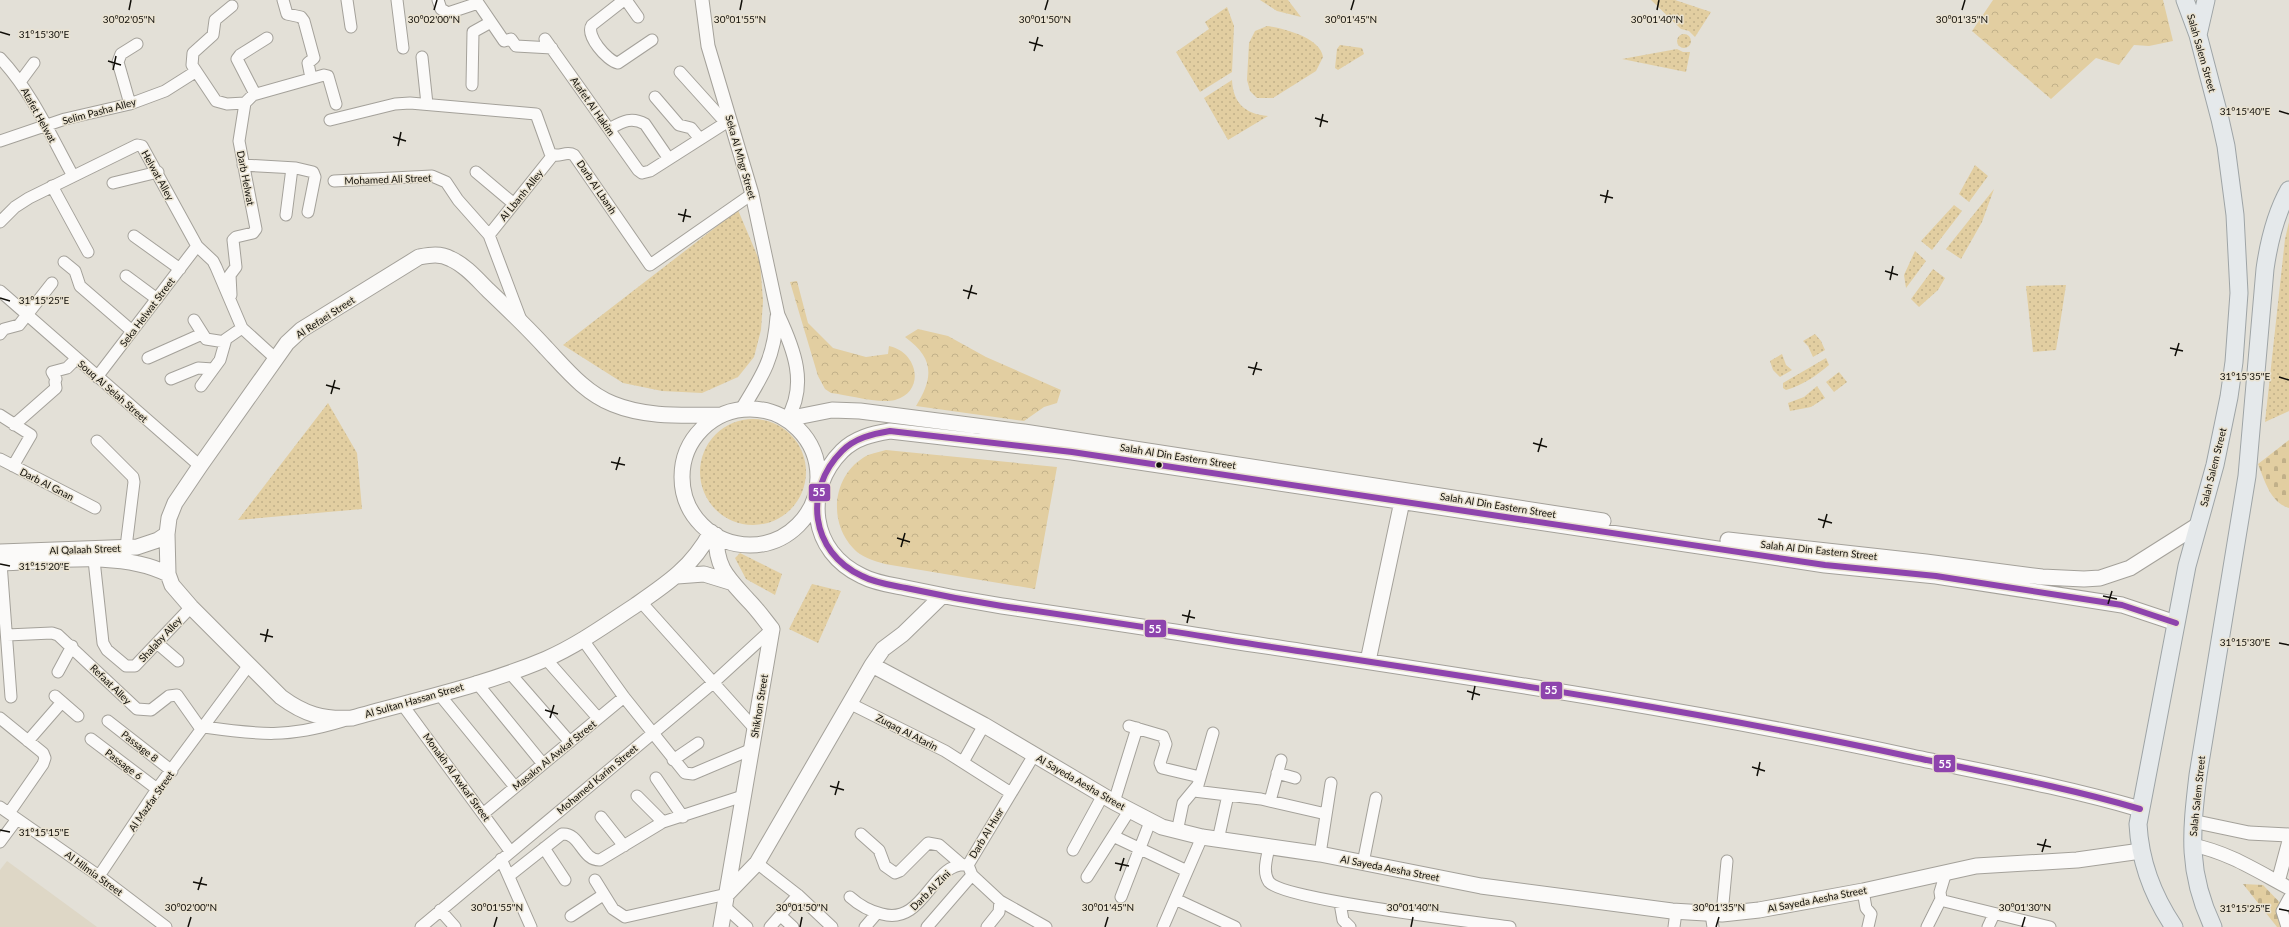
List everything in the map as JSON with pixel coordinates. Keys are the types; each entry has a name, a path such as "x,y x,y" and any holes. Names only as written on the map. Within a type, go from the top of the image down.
{"main road":[{"name":"Salah Salem Street","path":"2174,927 2155,896 2141,851 2138,824 2191,549 2215,465 2228,397 2234,356 2239,293 2235,215 2226,146 2198,35 2185,0"},
{"path":"2198,35 2206,0"},
{"name":"Salah Salem Street","path":"2213,927 2198,892 2193,867 2192,821 2199,767 2247,476 2265,269 2270,236 2276,216 2289,190"},
{"name":"Al Refaei Street","path":"167,534 172,510 200,466 275,358 301,330 419,257 430,255 452,259 467,270 546,347 571,375 590,392 612,404 636,412 720,415"},
{"path":"817,496 796,527 778,539 757,544 736,543 713,534 700,523 691,510 685,495 682,480 688,449 696,435 707,424 720,415 742,409 758,409 773,412 787,419 807,439 816,461 819,477 816,509 821,534 834,555 854,572 877,581 942,596 1368,662 1790,731 2089,794 2140,809"},
{"name":"Salah Al Din Eastern Street","path":"787,419 832,410 860,410 1024,432 1826,565 1936,576 2122,605 2176,623"},
{"name":"Salah Al Din Eastern Street","path":"817,496 820,483 831,462 847,446 867,435 890,431 1072,452 1717,539 2065,580 2100,578 2130,568 2198,525"},
{"path":"1368,662 1404,496"},
{"name":"Al Sultan Hassan Street","path":"167,534 168,574 175,590 280,697 296,708 313,716 331,719 352,718 439,694 546,659 584,640 677,576 694,559 713,534"},
{"name":"Al Qalaah Street","path":"0,560 148,544 167,534"},
{"path":"713,534 716,552 721,568 730,582 748,600 772,629"},
{"name":"Al Qalaah Street","path":"0,560 120,560 140,563 168,574"},
{"path":"677,576 704,574 730,582"},
{"path":"725,900 757,863 849,703 883,649 903,634 942,596"},
{"name":"Shikhon Street","path":"721,927 772,629"},
{"name":"Al Sayeda Aesha Street","path":"872,665 984,725 1108,799 1150,822 1177,832 1218,840 1320,854 1481,886 1715,918 1863,891 1987,864 2045,863 2141,851"}],"street":[{"path":"283,0 287,14 304,19 314,58 308,64 311,78"},
{"path":"347,0 351,27"},
{"path":"397,0 403,48"},
{"path":"438,0 442,9 448,13 477,1 504,41 511,39 515,46 552,48"},
{"path":"638,17 625,0 592,25 590,36 608,58 614,62 618,62 652,40"},
{"name":"Seka Al Mhgr Street","path":"702,0 708,46 728,122 752,194 778,315 798,377 799,392 795,407 787,419"},
{"path":"232,6 215,20 212,37 193,53 192,65 195,72 216,101 227,104 245,103 255,94 324,75 328,76 336,104"},
{"path":"472,85 473,32 491,22"},
{"path":"255,94 237,59 240,55 267,38"},
{"name":"Atafet Al Hakim","path":"545,39 638,170 642,173 648,172 669,159"},
{"path":"130,104 118,62 121,54 137,44"},
{"path":"422,57 427,104"},
{"name":"Atafet Helwat","path":"0,58 20,82 73,176"},
{"path":"20,82 34,63"},
{"name":"Selim Pasha Alley","path":"0,142 65,119 130,104 164,91 195,72"},
{"path":"609,129 628,119 640,121 645,124 669,159 728,122 680,72"},
{"path":"655,97 679,125 691,128 700,139"},
{"name":"Darb Helwat","path":"232,304 230,275 236,267 233,240 236,237 253,233 256,229 239,142 245,103"},
{"path":"330,120 395,104 427,104 533,113 538,116 550,153 553,155"},
{"name":"Helwat Alley","path":"0,222 15,207 52,186 136,145 144,148 197,246 213,261 242,328"},
{"name":"Darb Al Lbanh","path":"553,155 570,153 576,157 650,265 752,194"},
{"name":"Al Lbanh Alley","path":"489,235 553,155"},
{"path":"243,165 292,168 307,170 314,173 308,212"},
{"path":"286,215 292,168"},
{"path":"113,183 158,172"},
{"path":"476,172 514,204"},
{"name":"Mohamed Ali Street","path":"334,181 432,176 439,178 451,188 458,200 489,235 522,323"},
{"path":"52,186 88,252"},
{"path":"134,236 180,269"},
{"name":"Seka Helwat Street","path":"97,377 197,246"},
{"path":"64,262 75,271 80,286 132,331"},
{"path":"126,276 157,299"},
{"path":"0,334 4,329 19,325 52,283"},
{"name":"Souq Al Selah Street","path":"0,291 200,466"},
{"name":"Seka Al Mhgr Street","path":"742,409 770,361 774,347 778,315"},
{"path":"194,320 202,334 208,340 225,342"},
{"path":"201,386 221,357 225,342 242,328 275,358"},
{"path":"148,358 202,334"},
{"path":"14,425 56,388 56,379 52,372 67,368 76,359"},
{"path":"171,379 198,368 213,369"},
{"path":"0,415 14,425 29,432 31,436 14,466"},
{"path":"97,441 133,477 134,482 126,547"},
{"name":"Darb Al Gnan","path":"0,459 95,508"},
{"path":"0,560 4,638 11,697"},
{"name":"Shalaby Alley","path":"94,560 101,635 107,650 126,666 133,667 191,607"},
{"path":"641,602 755,729"},
{"name":"Mohamed Karim Street","path":"421,927 510,851 713,683 772,629"},
{"name":"Refaat Alley","path":"4,638 52,633 64,638 136,709 152,710 169,696 178,695 203,728"},
{"path":"584,640 624,697 684,773 689,775 752,749"},
{"path":"157,642 178,661"},
{"path":"58,672 72,646"},
{"path":"546,659 598,718"},
{"name":"Al Mazfar Street","path":"99,876 157,789 172,771 249,665"},
{"path":"509,672 570,742"},
{"path":"476,682 543,764"},
{"path":"439,694 515,787"},
{"name":"Masakn Al Awkaf Street","path":"484,813 624,697"},
{"path":"28,741 59,699 78,716"},
{"name":"Zuqaq Al Atarin","path":"849,703 963,762 1011,793"},
{"name":"Monakh Al Awkaf Street","path":"402,704 484,813 510,851"},
{"path":"0,718 43,753 44,762 9,813 0,842"},
{"path":"203,728 245,733 278,734 311,730 352,718"},
{"name":"Passage 8","path":"108,721 172,771"},
{"path":"963,762 984,725"},
{"path":"1073,850 1108,799 1133,727 1163,736 1166,744 1160,763 1162,768 1200,777"},
{"path":"1177,832 1183,803 1194,791 1200,777 1213,733"},
{"name":"Passage 6","path":"91,739 157,789"},
{"path":"673,760 698,743"},
{"name":"Darb Al Husr","path":"1034,755 967,868 1000,901 1046,927"},
{"path":"1270,801 1281,760"},
{"path":"1277,773 1295,778"},
{"path":"656,778 683,817"},
{"path":"1320,854 1331,783"},
{"path":"1194,791 1270,801 1326,814"},
{"path":"1218,840 1228,795"},
{"path":"637,796 663,822"},
{"path":"509,876 544,848 565,834 572,836 589,857 600,860 663,822 683,817 743,796"},
{"path":"1362,863 1376,798"},
{"path":"1087,877 1129,810"},
{"name":"Al Hilmia Street","path":"9,813 99,876 166,927"},
{"path":"601,817 624,846"},
{"path":"2192,821 2249,834 2289,835"},
{"path":"1121,897 1150,822"},
{"path":"861,834 879,850 885,866 895,873 900,871 928,843 938,845 967,868 926,927"},
{"path":"1113,836 1187,871"},
{"path":"1163,927 1202,837"},
{"path":"2192,845 2220,851 2284,885 2289,841"},
{"path":"1269,846 1266,874 1269,882 1275,887 1340,902 1477,924 1510,927"},
{"path":"544,848 565,880"},
{"path":"501,859 531,927"},
{"path":"1715,918 1727,861"},
{"path":"757,863 798,895 832,927"},
{"name":"Darb Al Zini","path":"850,896 859,905 877,913 901,916 910,910 950,868 967,868"},
{"path":"1927,927 1941,899 1940,892 1946,872"},
{"path":"595,880 616,913 625,917 725,900 748,927"},
{"path":"1863,891 1866,908 1871,914 1868,927"},
{"path":"571,916 604,895"},
{"path":"770,927 798,895"},
{"path":"2287,927 2282,911 2289,898"},
{"path":"1175,899 1229,926"},
{"path":"1941,899 1994,914 2050,927"},
{"path":"987,927 999,912 1000,901"},
{"path":"1340,902 1343,920 1350,927"},
{"path":"440,910 455,927"},
{"path":"1674,927 1676,912"},
{"path":"865,927 877,913"},
{"path":"1988,927 1994,914"},
{"path":"781,916 793,927"}],"shaded area":[{"path":"7,861 97,927 0,927 0,870"}],"green space":[{"path":"1260,0 1288,0 1301,17 1277,11"},
{"path":"1651,0 1675,0 1711,12 1695,37 1689,31 1681,29"},
{"path":"1993,0 2163,0 2173,41 2149,46 2134,45 2119,65 2096,58 2051,99 1972,31"},
{"path":"1227,7 1234,26 1232,72 1200,92 1176,52 1209,29 1205,22"},
{"path":"1267,26 1283,29 1309,39 1321,50 1323,57 1316,71 1273,98 1257,98 1250,91 1247,80 1249,43 1255,31"},
{"path":"1681,34 1687,34 1691,38 1691,44 1687,48 1681,48 1677,44 1677,38"},
{"path":"1340,45 1362,48 1364,54 1338,70 1335,68 1337,49"},
{"path":"1677,49 1683,52 1690,52 1686,72 1622,59"},
{"path":"1232,80 1235,95 1242,106 1253,113 1268,116 1228,140 1204,98"},
{"path":"1975,165 1988,176 1969,202 1959,194"},
{"path":"1994,189 1982,222 1961,259 1946,249"},
{"path":"1954,205 1962,211 1932,250 1921,241"},
{"path":"738,210 760,262 763,301 761,330 754,357 738,377 702,393 662,391 623,383 563,345"},
{"path":"2289,222 2289,411 2265,422 2285,239"},
{"path":"1915,251 1926,261 1906,288 1904,275"},
{"path":"1933,269 1945,278 1938,290 1919,307 1911,299"},
{"path":"797,281 808,323 833,348 866,357 888,354 889,346 899,350 907,356 912,363 914,381 911,389 905,395 895,400 881,401 831,393 825,389 818,376 790,282"},
{"path":"2066,285 2056,350 2033,352 2026,286"},
{"path":"918,329 948,336 986,357 1061,390 1057,403 1044,407 1024,421 916,406 926,386 928,368 926,360 921,353 915,345 905,337"},
{"path":"1815,334 1821,341 1825,350 1813,357 1808,346 1803,341"},
{"path":"1782,354 1786,365 1792,370 1780,377 1773,370 1770,361"},
{"path":"1826,358 1829,365 1804,383 1786,390 1783,388 1783,383"},
{"path":"1839,372 1847,382 1834,392 1826,382"},
{"path":"1817,386 1825,398 1811,407 1790,411 1788,403 1804,397"},
{"path":"328,403 357,453 362,509 238,520"},
{"path":"753,419 773,423 791,434 802,452 806,472 802,492 791,510 773,521 753,525 733,521 715,510 704,492 700,472 704,452 715,434 733,423"},
{"path":"2289,440 2289,508 2282,505 2273,496 2266,484 2258,464"},
{"path":"886,450 1057,467 1035,589 885,564 876,562 856,551 845,537 839,524 837,511 841,485 847,473 856,463 868,455"},
{"path":"740,553 782,574 775,595 746,579 735,558"},
{"path":"812,584 841,591 818,643 789,629"},
{"path":"2243,884 2263,885 2289,912 2289,927 2277,927"}],"transit line":[{"name":"55","path":"2140,809 2026,781 1827,739 1741,723 1484,679 990,604 883,584 862,576 845,565 831,552 823,536 818,519 817,501 821,484 830,467 842,451 852,443 864,437 890,431 1072,452 1825,565 1936,576 2122,605 2176,623"}]}
